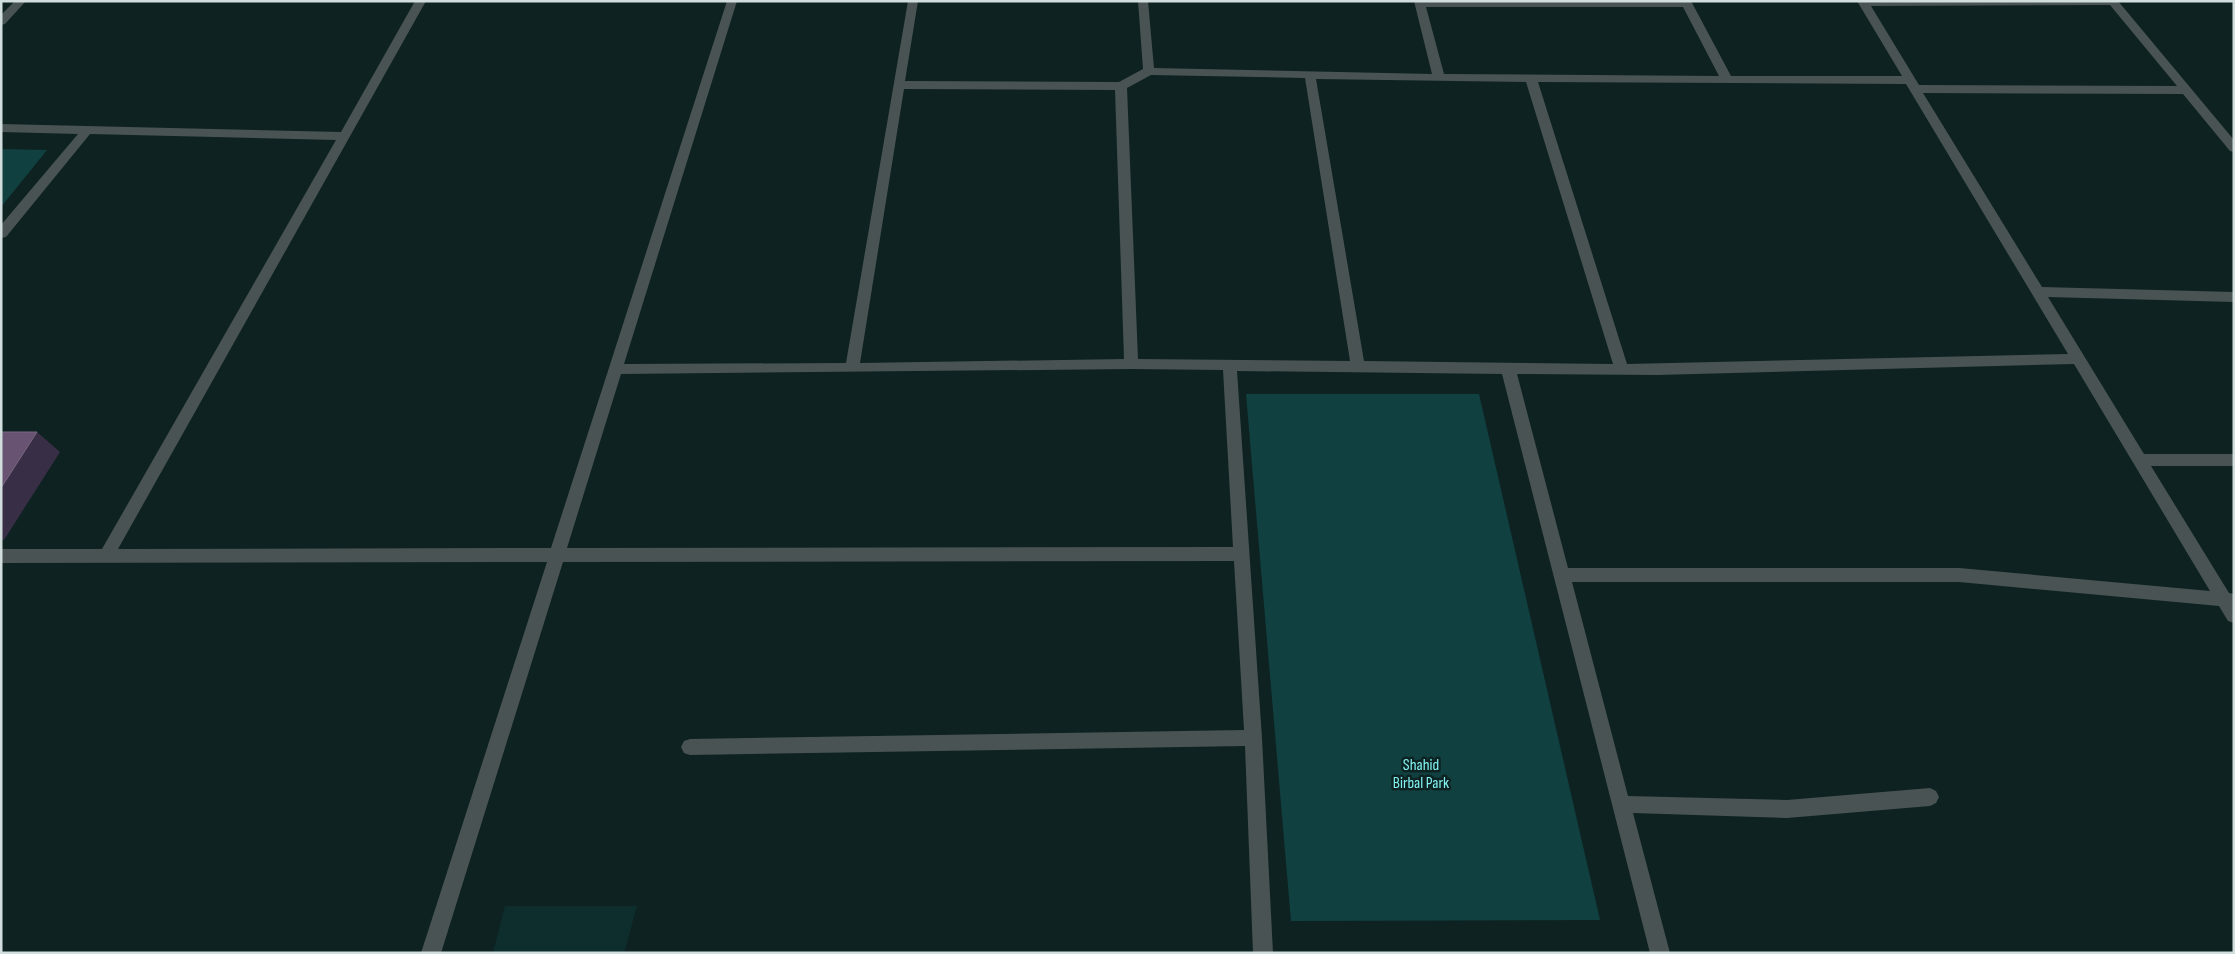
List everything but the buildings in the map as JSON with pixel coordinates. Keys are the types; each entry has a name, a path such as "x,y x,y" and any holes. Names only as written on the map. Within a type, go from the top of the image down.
{"street":[{"path":"1,22 20,1"},
{"path":"107,555 421,1"},
{"path":"431,953 732,1"},
{"path":"852,368 913,1"},
{"path":"1143,1 1149,71"},
{"path":"1439,78 1420,2 1686,2 1726,79"},
{"path":"1863,2 2112,2 2234,148"},
{"path":"1863,2 2139,460 2229,600 2234,616"},
{"path":"898,85 1121,86 1149,71 1439,78 1726,79 2186,90"},
{"path":"1310,75 1358,366"},
{"path":"1531,78 1622,370"},
{"path":"1121,86 1131,364"},
{"path":"1,128 345,136"},
{"path":"1,234 88,129"},
{"path":"2038,292 2234,297"},
{"path":"616,369 1131,364 1622,370 2079,359"},
{"path":"1230,365 1253,738 1262,953"},
{"path":"1508,368 1660,953"},
{"path":"2139,460 2234,460"},
{"path":"1,556 1242,554"},
{"path":"1562,575 1959,575 2229,600"},
{"path":"690,747 1253,738"},
{"path":"1621,804 1787,809 1930,797"}],"shaded area":[{"path":"505,906 637,906 624,953 493,953"}],"green space":[{"path":"1,149 47,150 1,207"},
{"name":"Shahid Birbal Park","path":"1246,394 1479,394 1600,920 1291,921"}]}
